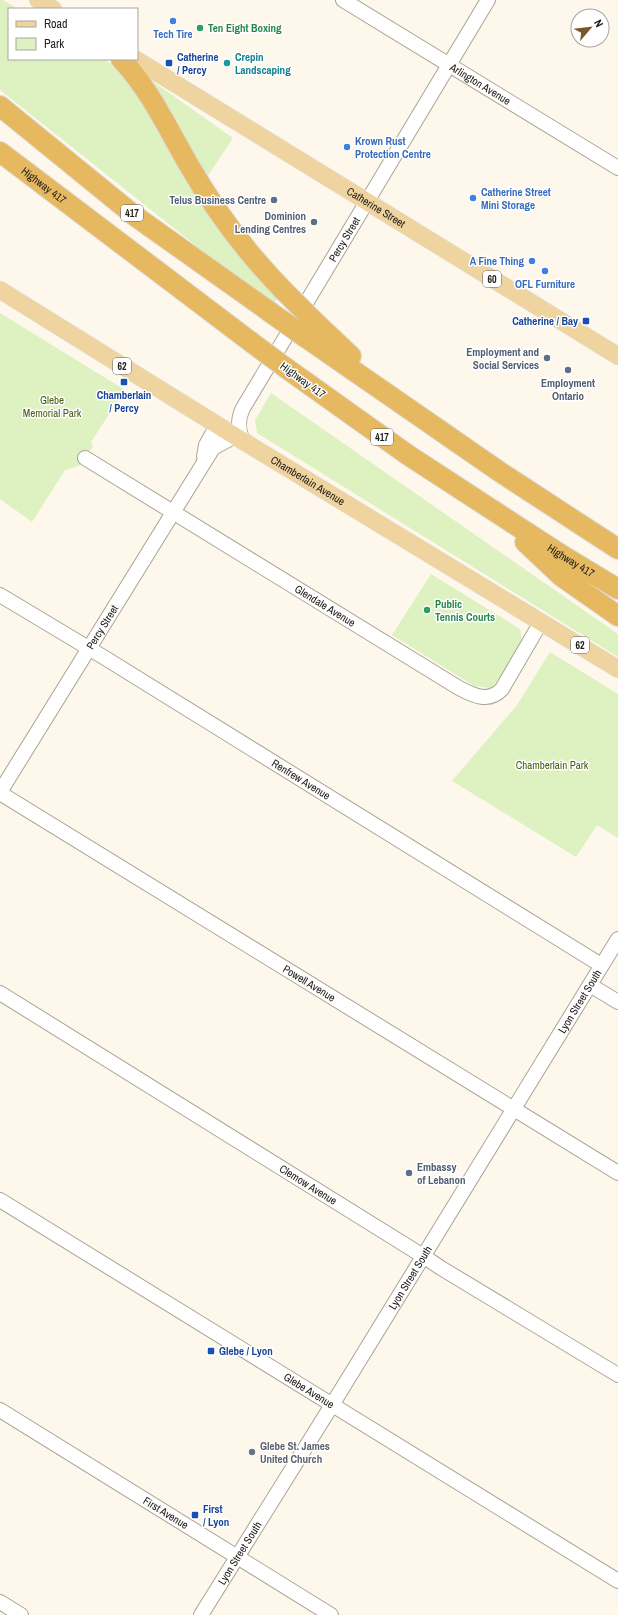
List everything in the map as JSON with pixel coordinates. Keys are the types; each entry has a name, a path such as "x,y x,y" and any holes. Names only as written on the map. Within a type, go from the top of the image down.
{"highway":[{"path":"122,60 131,70 145,91 202,187 233,233 250,255 284,290 309,329"},
{"name":"417","path":"0,106 135,216 270,312 309,329 394,398 500,472 618,549"},
{"name":"Highway 417","path":"0,152 286,368 408,455 560,554 618,589"},
{"path":"481,502 561,576 618,616"}],"main road":[{"path":"38,0 51,8"},
{"name":"Catherine Street","path":"137,60 618,356"},
{"name":"Chamberlain Avenue","path":"0,290 239,439 618,669"}],"street":[{"name":"Arlington Avenue","path":"343,0 618,168"},
{"name":"Percy Street","path":"0,792 204,461 213,448 239,439 240,434 238,420 243,408 362,199 449,65 488,0"},
{"name":"Percy Street","path":"204,461 206,445 217,425"},
{"name":"Glendale Avenue","path":"85,458 459,688 481,698 493,696 502,689 541,622"},
{"name":"Renfrew Avenue","path":"0,595 601,965"},
{"name":"Powell Avenue","path":"0,792 618,1173"},
{"name":"Lyon Street South","path":"201,1615 514,1110 618,939"},
{"path":"590,984 618,1002"},
{"name":"Clemow Avenue","path":"0,993 441,1268 618,1375"},
{"name":"Glebe Avenue","path":"0,1200 618,1581"},
{"name":"First Avenue","path":"0,1410 331,1615"},
{"path":"0,1602 21,1615"}],"green space":[{"path":"0,0 3,0 16,8 8,8 8,60 105,60 132,76 281,294 272,306 0,90"},
{"path":"144,75 233,138 207,177"},
{"name":"Glebe Memorial Park","path":"0,313 125,390 91,442 93,447 79,466 65,470 32,522 0,499"},
{"path":"271,393 618,634 618,657 257,433 255,420"},
{"path":"431,574 520,629 522,643 503,675 491,688 474,686 392,635"},
{"name":"Chamberlain Park","path":"550,652 618,694 618,838 597,825 576,857 452,781 517,705"}],"place":[{"name":"Tech Tire","path":"173,21"},
{"name":"Ten Eight Boxing","path":"200,28"},
{"name":"Catherine / Percy","path":"169,63"},
{"name":"Crepin Landscaping","path":"227,63"},
{"name":"Krown Rust Protection Centre","path":"347,147"},
{"name":"Catherine Street Mini Storage","path":"473,198"},
{"name":"Telus Business Centre","path":"274,200"},
{"name":"Dominion Lending Centres","path":"314,222"},
{"name":"A Fine Thing","path":"532,261"},
{"name":"OFL Furniture","path":"545,271"},
{"name":"Catherine / Bay","path":"586,321"},
{"name":"Employment and Social Services","path":"547,358"},
{"name":"Employment Ontario","path":"568,370"},
{"name":"Chamberlain / Percy","path":"124,382"},
{"name":"Public Tennis Courts","path":"427,610"},
{"name":"Embassy of Lebanon","path":"409,1173"},
{"name":"Glebe / Lyon","path":"211,1351"},
{"name":"Glebe St. James United Church","path":"252,1452"},
{"name":"First / Lyon","path":"195,1515"}]}
